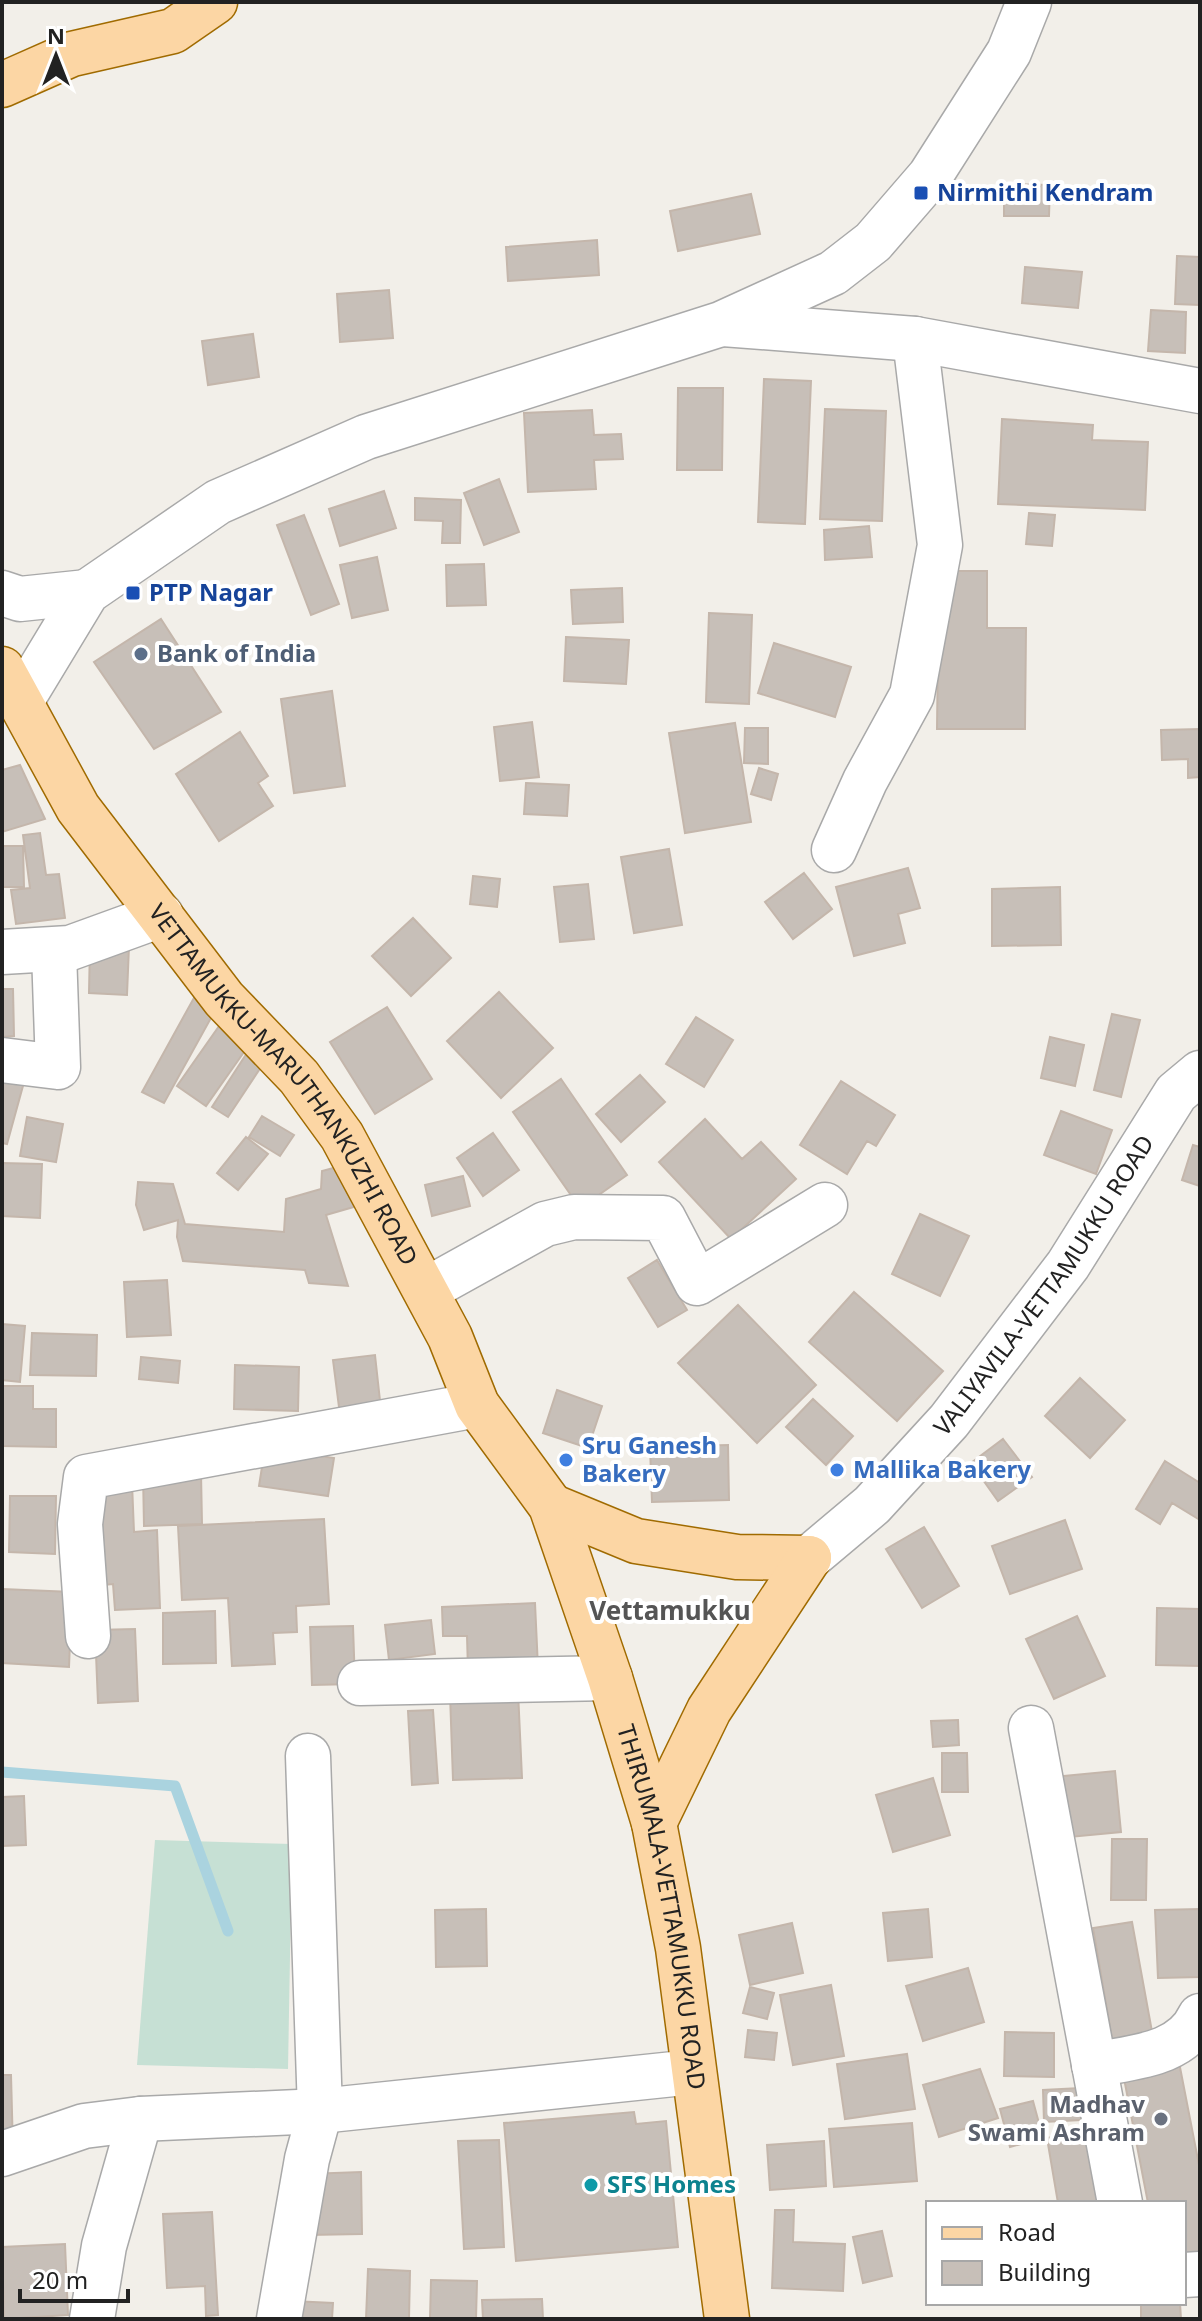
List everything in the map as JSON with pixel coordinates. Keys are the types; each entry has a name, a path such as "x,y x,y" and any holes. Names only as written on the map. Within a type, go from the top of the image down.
{"main road":[{"path":"2,85 72,54 173,31 215,2"},
{"name":"VETTAMUKKU-MARUTHANKUZHI ROAD","path":"12,685 78,808 224,999 299,1077 342,1136 426,1290 477,1405 551,1506"},
{"path":"551,1506 636,1541 737,1557 809,1558"},
{"name":"THIRUMALA-VETTAMUKKU ROAD","path":"551,1506 610,1678 654,1823 678,1948 727,2319"},
{"path":"654,1823 716,1699 809,1558"}],"street":[{"path":"12,685 87,592 218,502 366,437 721,324 833,273 873,242 930,176 1009,52 1029,2"},
{"path":"721,324 915,339 1200,391"},
{"path":"834,850 865,781 912,695 940,545 915,339"},
{"path":"2,593 20,599 87,592"},
{"path":"2,952 54,952 161,915"},
{"path":"2,1060 58,1067 54,952"},
{"name":"VALIYAVILA-VETTAMUKKU ROAD","path":"809,1558 872,1505 949,1421 1068,1265 1176,1093 1200,1073"},
{"path":"426,1290 545,1224 574,1217 663,1218 697,1283 825,1205"},
{"path":"88,1636 80,1524 86,1477 477,1405"},
{"path":"360,1683 610,1678"},
{"path":"1031,1728 1120,2201"},
{"path":"279,2319 307,2159 320,2111 308,1756"},
{"path":"1094,2065 1163,2051 1195,2028 1200,2016"},
{"path":"2,2154 84,2126 140,2119 320,2111 693,2072"},
{"path":"92,2319 104,2246 140,2119"}],"green space":[{"path":"155,1840 292,1844 288,2069 137,2065"}],"building":[{"path":"1004,184 1050,185 1049,216 1004,216"},
{"path":"751,194 760,234 678,251 670,211"},
{"path":"597,240 599,275 508,281 506,247"},
{"path":"1177,256 1200,257 1200,305 1175,304"},
{"path":"1025,267 1082,272 1078,308 1022,303"},
{"path":"389,290 393,338 340,342 337,294"},
{"path":"1151,310 1186,312 1185,353 1148,351"},
{"path":"253,334 259,377 208,385 202,341"},
{"path":"764,379 811,381 805,524 758,522"},
{"path":"678,388 723,388 722,470 677,470"},
{"path":"825,409 886,411 882,521 820,519"},
{"path":"592,410 594,435 621,434 623,459 594,460 596,489 528,492 524,413"},
{"path":"1002,419 1093,425 1092,440 1148,442 1145,510 998,504"},
{"path":"499,479 519,532 484,545 464,493"},
{"path":"384,491 396,528 340,546 329,509"},
{"path":"415,498 461,500 460,543 442,543 443,521 415,520"},
{"path":"1029,513 1055,515 1052,546 1026,544"},
{"path":"304,515 339,604 311,615 277,525"},
{"path":"869,526 872,557 825,560 824,530"},
{"path":"377,557 388,610 352,618 340,565"},
{"path":"484,564 486,605 447,606 446,565"},
{"path":"939,571 987,571 987,628 1026,628 1025,729 937,729"},
{"path":"622,588 623,622 573,624 571,590"},
{"path":"709,613 752,615 749,704 706,702"},
{"path":"161,619 221,712 154,749 94,662"},
{"path":"566,637 629,640 626,684 564,681"},
{"path":"774,643 851,667 835,717 758,693"},
{"path":"332,691 345,786 294,793 281,699"},
{"path":"532,722 539,777 500,781 494,727"},
{"path":"735,723 751,822 685,833 669,733"},
{"path":"745,728 768,728 768,764 744,763"},
{"path":"1200,729 1200,777 1188,778 1188,759 1162,760 1161,730"},
{"path":"240,732 268,776 258,783 273,806 219,841 176,774"},
{"path":"20,765 45,819 2,832 2,770"},
{"path":"759,768 778,774 771,800 751,794"},
{"path":"526,783 569,785 567,816 524,814"},
{"path":"40,833 46,875 59,874 65,918 16,924 11,890 30,888 23,835"},
{"path":"2,846 23,846 24,887 2,887"},
{"path":"669,849 682,925 634,933 621,857"},
{"path":"908,868 920,908 898,914 905,943 854,956 836,887"},
{"path":"804,873 832,909 793,939 765,902"},
{"path":"473,876 500,879 497,907 470,904"},
{"path":"588,884 594,939 560,942 554,887"},
{"path":"1060,887 1061,945 992,946 992,889"},
{"path":"413,918 451,958 411,996 372,956"},
{"path":"90,944 129,946 127,995 89,993"},
{"path":"2,989 13,989 14,1036 2,1037"},
{"path":"499,992 553,1048 501,1098 447,1041"},
{"path":"195,996 217,1007 164,1103 142,1092"},
{"path":"387,1007 432,1079 375,1114 330,1042"},
{"path":"1112,1014 1140,1020 1121,1097 1094,1090"},
{"path":"696,1017 733,1040 704,1087 666,1064"},
{"path":"222,1022 251,1042 206,1106 177,1086"},
{"path":"1050,1037 1084,1045 1075,1086 1041,1078"},
{"path":"247,1053 263,1064 228,1117 212,1107"},
{"path":"2,1069 26,1075 7,1144 2,1143"},
{"path":"640,1075 665,1102 621,1142 596,1114"},
{"path":"561,1079 627,1175 580,1208 513,1112"},
{"path":"841,1081 895,1115 876,1146 867,1141 847,1174 800,1145"},
{"path":"1061,1111 1112,1130 1096,1174 1044,1155"},
{"path":"262,1116 294,1135 280,1156 249,1137"},
{"path":"27,1117 63,1124 56,1162 20,1156"},
{"path":"705,1119 742,1159 761,1142 796,1179 731,1239 659,1162"},
{"path":"493,1133 519,1170 483,1196 457,1158"},
{"path":"246,1137 268,1154 238,1190 217,1173"},
{"path":"1193,1145 1200,1147 1200,1186 1182,1180"},
{"path":"2,1163 42,1164 40,1218 2,1216"},
{"path":"352,1163 364,1204 326,1215 348,1286 309,1283 305,1270 183,1261 177,1237 178,1220 144,1230 136,1205 138,1182 173,1184 185,1224 284,1232 286,1199 321,1189 322,1171"},
{"path":"463,1176 470,1206 432,1216 425,1185"},
{"path":"920,1214 969,1236 940,1296 892,1274"},
{"path":"657,1260 687,1310 658,1327 628,1278"},
{"path":"167,1280 171,1335 127,1337 124,1282"},
{"path":"854,1292 943,1371 897,1421 809,1342"},
{"path":"738,1305 816,1385 757,1443 678,1363"},
{"path":"2,1324 25,1326 20,1382 2,1380"},
{"path":"32,1333 97,1335 96,1376 30,1375"},
{"path":"375,1355 381,1410 340,1415 333,1360"},
{"path":"141,1357 180,1361 178,1383 139,1379"},
{"path":"235,1365 299,1367 298,1411 234,1409"},
{"path":"1080,1378 1125,1420 1090,1458 1045,1416"},
{"path":"2,1386 33,1386 33,1409 56,1409 56,1447 2,1446"},
{"path":"557,1390 602,1406 588,1448 543,1433"},
{"path":"813,1399 853,1436 826,1465 786,1427"},
{"path":"1003,1439 1032,1477 998,1501 971,1463"},
{"path":"728,1445 729,1500 652,1502 650,1447"},
{"path":"265,1448 334,1458 328,1496 259,1486"},
{"path":"1165,1461 1200,1483 1200,1520 1172,1503 1160,1524 1136,1509"},
{"path":"201,1473 202,1524 144,1526 143,1474"},
{"path":"132,1483 134,1532 157,1530 160,1608 115,1610 113,1584 104,1585 100,1485"},
{"path":"10,1496 56,1496 55,1554 9,1552"},
{"path":"324,1519 329,1604 296,1606 297,1632 273,1633 275,1664 232,1666 228,1598 182,1600 178,1526"},
{"path":"1065,1520 1082,1569 1010,1594 992,1546"},
{"path":"924,1527 959,1586 922,1608 886,1549"},
{"path":"2,1589 72,1592 69,1667 2,1663"},
{"path":"535,1603 538,1668 468,1670 467,1636 443,1636 442,1607"},
{"path":"1157,1608 1200,1609 1200,1666 1156,1665"},
{"path":"215,1611 216,1663 163,1664 163,1613"},
{"path":"1077,1616 1105,1676 1054,1699 1026,1639"},
{"path":"431,1620 435,1654 389,1660 385,1625"},
{"path":"353,1626 355,1684 312,1685 310,1627"},
{"path":"135,1629 138,1701 98,1703 95,1630"},
{"path":"518,1691 522,1778 453,1780 450,1694"},
{"path":"433,1710 438,1783 412,1785 408,1711"},
{"path":"958,1720 959,1745 933,1747 931,1721"},
{"path":"942,1753 967,1753 968,1792 942,1792"},
{"path":"1115,1771 1121,1832 1059,1838 1054,1777"},
{"path":"933,1778 950,1835 893,1852 876,1795"},
{"path":"24,1796 26,1845 2,1846 2,1797"},
{"path":"1112,1839 1147,1839 1146,1900 1111,1900"},
{"path":"486,1909 487,1966 436,1967 435,1910"},
{"path":"928,1909 932,1957 888,1961 883,1913"},
{"path":"1200,1909 1200,1977 1158,1978 1155,1910"},
{"path":"1132,1922 1155,2048 1115,2056 1093,1928"},
{"path":"792,1923 803,1973 750,1985 739,1935"},
{"path":"968,1968 984,2022 923,2041 906,1986"},
{"path":"831,1985 844,2056 793,2065 780,1995"},
{"path":"750,1987 774,1993 767,2019 743,2013"},
{"path":"748,2030 777,2033 774,2060 745,2057"},
{"path":"1005,2032 1054,2033 1054,2077 1004,2076"},
{"path":"907,2054 915,2109 845,2119 837,2064"},
{"name":"Madhav Swami Ashram","path":"1178,2057 1200,2170 1200,2263 1186,2266 1186,2201 1148,2201 1122,2068"},
{"path":"980,2069 998,2118 939,2137 923,2085"},
{"path":"2,2075 11,2075 13,2149 2,2149"},
{"path":"1080,2088 1081,2120 1044,2122 1043,2090"},
{"path":"1033,2101 1043,2138 1010,2147 1000,2109"},
{"name":"SFS Homes","path":"634,2112 636,2124 666,2121 678,2247 516,2261 504,2123"},
{"path":"912,2123 917,2181 834,2187 829,2129"},
{"path":"1087,2131 1100,2201 1058,2201 1047,2138"},
{"path":"499,2140 504,2247 464,2249 458,2141"},
{"path":"824,2141 826,2186 770,2190 767,2145"},
{"path":"361,2172 362,2234 308,2235 307,2174"},
{"path":"775,2210 794,2210 793,2242 845,2244 843,2291 772,2288"},
{"path":"212,2212 218,2315 206,2316 205,2286 167,2288 163,2214"},
{"path":"882,2231 892,2276 863,2283 853,2237"},
{"path":"65,2244 68,2315 4,2319 2,2247"},
{"path":"368,2269 410,2271 409,2319 366,2319"},
{"path":"431,2280 477,2281 476,2319 430,2319"},
{"path":"542,2299 543,2319 483,2319 482,2300"},
{"path":"292,2301 333,2303 332,2319 291,2319"},
{"path":"1141,2305 1180,2305 1181,2319 1141,2319"}],"waterway":[{"path":"2,1772 175,1786 228,1931"}],"place":[{"name":"Nirmithi Kendram","path":"921,193"},
{"name":"PTP Nagar","path":"133,593"},
{"name":"Bank of India","path":"141,654"},
{"name":"Sru Ganesh Bakery","path":"566,1460"},
{"name":"Mallika Bakery","path":"837,1470"},
{"name":"Madhav Swami Ashram","path":"1161,2119"},
{"name":"SFS Homes","path":"591,2185"}],"district":[{"name":"Vettamukku","path":"670,1611"}]}
